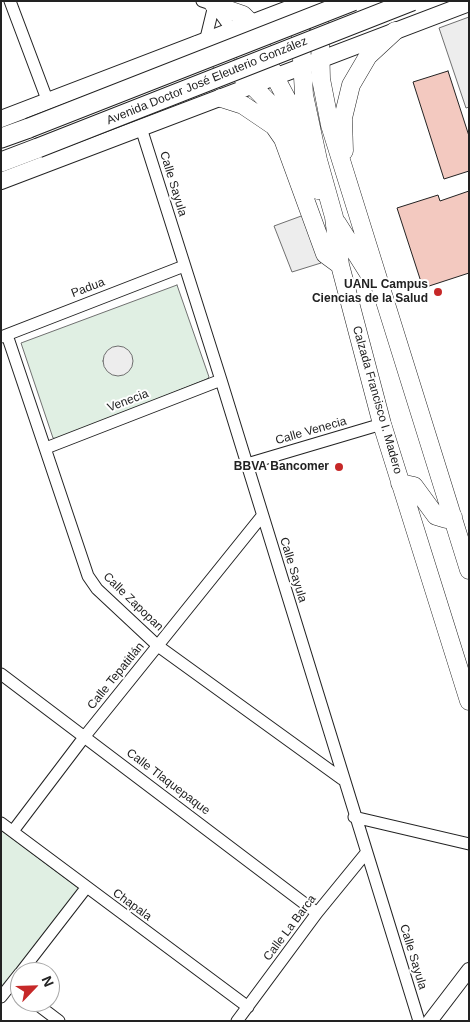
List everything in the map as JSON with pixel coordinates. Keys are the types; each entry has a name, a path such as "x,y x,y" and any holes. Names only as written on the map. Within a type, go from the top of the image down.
{"highway":[{"name":"Avenida Doctor José Eleuterio González","path":"1,138 353,1"},
{"name":"Avenida Doctor José Eleuterio González","path":"1,162 412,1"}],"main road":[{"path":"319,1 320,60 325,103 469,570"},
{"path":"344,168 343,118 351,85 368,56 399,30 377,16 372,1"},
{"path":"1,119 168,56 303,2"},
{"name":"Calzada Francisco I. Madero","path":"303,2 301,67 304,95 318,160 334,218 340,265 382,424 469,701"},
{"path":"213,3 243,15 252,23 264,86 318,160"},
{"name":"Avenida Doctor José Eleuterio González","path":"1,181 228,95 264,86 301,67 469,3"},
{"path":"232,30 286,123 320,196 384,296"},
{"path":"201,43 237,72 264,86"},
{"path":"168,56 188,62 200,79 201,90 198,100 192,109"},
{"path":"237,72 228,95 274,126 283,139 325,254 340,265"},
{"path":"400,483 414,486 436,516 446,519 453,518"}],"street":[{"path":"10,1 48,102"},
{"path":"213,3 232,30"},
{"path":"201,43 213,3"},
{"name":"Calle Sayula","path":"141,128 221,380 342,779 418,1021"},
{"name":"Padua","path":"4,336 184,266"},
{"name":"Calle Zapopan","path":"4,336 46,448 88,576 97,589 158,646 342,779"},
{"name":"Venecia","path":"46,448 221,380"},
{"name":"Calle Venecia","path":"247,464 382,424"},
{"name":"Calle Tepatitlán","path":"12,831 85,736 262,516"},
{"name":"Calle Tlaquepaque","path":"1,674 317,913"},
{"path":"354,817 469,844"},
{"name":"Chapala","path":"1,822 86,888 248,1007"},
{"name":"Calle La Barca","path":"237,1021 317,913 366,853"},
{"path":"29,962 86,888"},
{"path":"430,1021 469,970"},
{"path":"47,1012 59,1021"}],"green space":[{"path":"177,285 209,377 58,439 53,438 21,343"},
{"path":"1,830 81,890 25,962 10,962 10,981 1,992"}],"shaded area":[{"path":"469,17 469,107 466,108 439,28"},
{"path":"304,215 321,263 292,272 274,226"},
{"path":"118,346 128,351 133,361 128,371 118,376 108,371 103,361 108,351"}],"building":[{"path":"448,71 469,136 469,171 444,179 413,82"},
{"path":"469,191 469,273 423,288 397,208 438,195 440,201"}],"place":[{"name":"UANL Campus Ciencias de la Salud","path":"438,292"},
{"name":"BBVA Bancomer","path":"339,467"}]}
